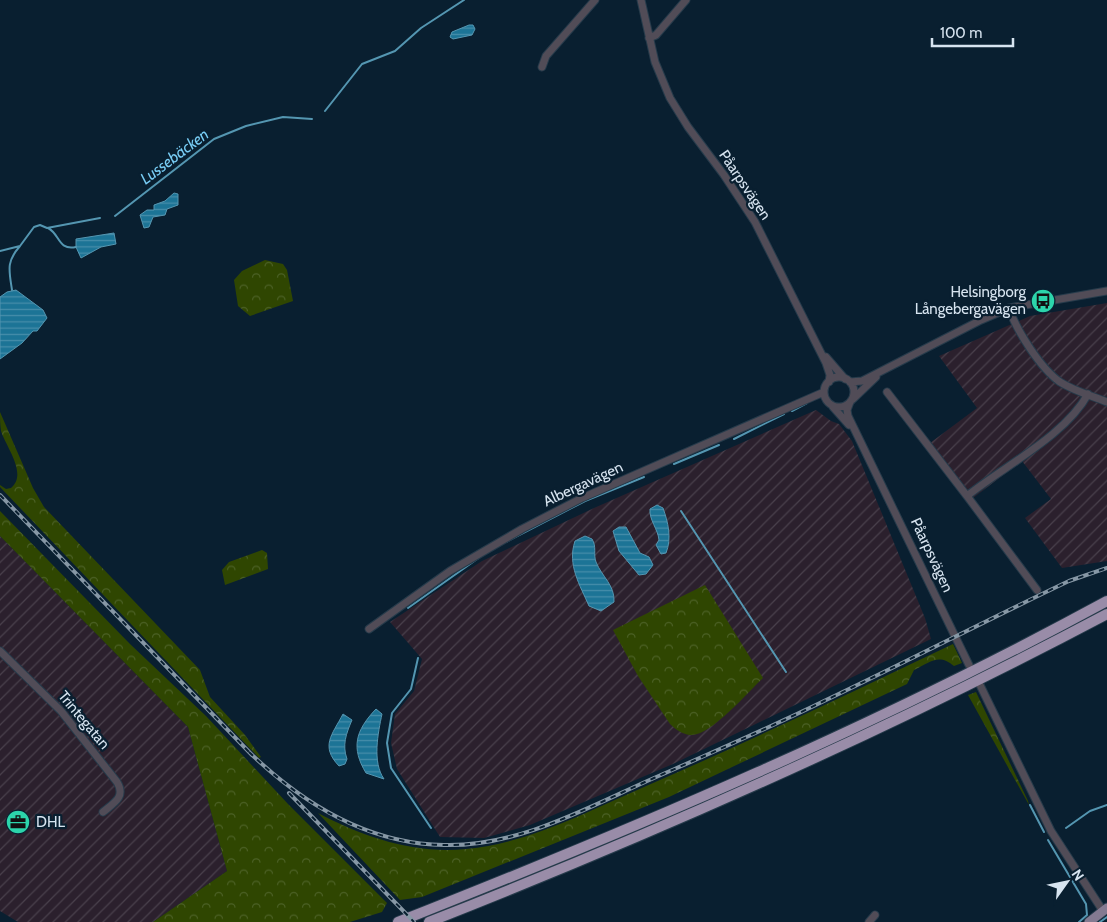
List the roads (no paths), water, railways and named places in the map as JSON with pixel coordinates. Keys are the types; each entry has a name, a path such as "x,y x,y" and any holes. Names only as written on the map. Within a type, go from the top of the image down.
{"highway":[{"path":"398,922 539,866 743,778 939,686 1107,601"},
{"path":"429,922 594,855 754,785 961,687 1107,614"}],"main road":[{"path":"1089,922 1105,909"}],"street":[{"path":"542,67 546,56 595,0"},
{"name":"Påarpsvägen","path":"641,0 657,67 670,98 688,127 724,175 755,222 829,370 828,382"},
{"path":"649,38 656,35 686,0"},
{"path":"885,369 851,401 841,407 831,405 826,399 824,392 828,382 836,378 858,383 885,369 981,320 1008,308 1107,291"},
{"path":"1008,308 1021,334 1049,372 1062,384 1107,402"},
{"name":"Påarpsvägen","path":"819,349 847,380"},
{"path":"847,380 854,392 851,401"},
{"name":"Albergavägen","path":"369,629 450,571 522,528 582,498 824,392"},
{"path":"887,392 1038,590"},
{"path":"967,496 1063,426 1080,410 1088,394"},
{"name":"Påarpsvägen","path":"851,401 847,414 969,665"},
{"name":"Påarpsvägen","path":"831,405 855,431"},
{"name":"Trintegatan","path":"0,651 71,723 119,786 121,792 119,799 103,812"},
{"path":"980,685 1051,831 1105,909"},
{"path":"869,922 875,915"}],"water":[{"path":"473,25 475,29 472,35 453,39 450,37 452,32"},
{"path":"174,193 178,194 178,205 167,209 165,215 153,217 149,227 144,228 140,215 147,210 154,210 154,205 165,201"},
{"path":"114,233 116,244 101,247 81,258 76,247 76,239"},
{"path":"16,290 43,310 47,318 37,331 33,331 22,343 0,359 0,297 7,292"},
{"path":"657,505 663,508 669,530 669,542 666,553 661,554 656,545 659,540 650,513 650,509"},
{"path":"619,527 626,527 640,553 649,557 653,565 646,574 639,575 619,551 613,531"},
{"path":"585,536 592,539 596,562 614,596 614,602 601,611 589,606 574,567 573,550 575,541"},
{"path":"376,709 382,714 377,756 380,772 384,779 366,773 358,756 357,748 363,725"},
{"path":"343,714 352,720 345,740 347,759 345,764 339,766 333,759 329,746 332,734"}],"waterway":[{"name":"Lussebäcken","path":"325,111 362,64 395,51 421,28 464,0"},
{"name":"Lussebäcken","path":"115,216 214,139 246,126 283,117 312,119"},
{"name":"Lussebäcken","path":"0,251 20,246 34,227 40,225 47,228 100,218"},
{"path":"48,228 66,247 76,247"},
{"name":"Lussebäcken","path":"12,290 10,266 12,257 20,246"},
{"path":"792,411 807,403"},
{"path":"734,439 784,414"},
{"path":"674,464 719,445"},
{"path":"506,542 585,501 644,477"},
{"path":"681,511 786,672"},
{"path":"408,608 480,557"},
{"path":"418,658 411,689 392,713 387,743 391,768 431,828"},
{"path":"1030,805 1044,832"},
{"path":"1066,828 1090,811 1107,805"},
{"path":"1048,840 1086,904 1087,915 1079,922"},
{"path":"1100,922 1107,917"}],"railway":[{"path":"0,495 252,755"},
{"path":"249,752 291,788 314,804 338,818 363,829 416,843 472,844 499,839 552,823 761,731 1069,581 1107,568"},
{"path":"289,793 414,922"}],"place":[{"name":"Helsingborg Långebergavägen","path":"1043,301"},
{"name":"DHL","path":"18,822"}]}
